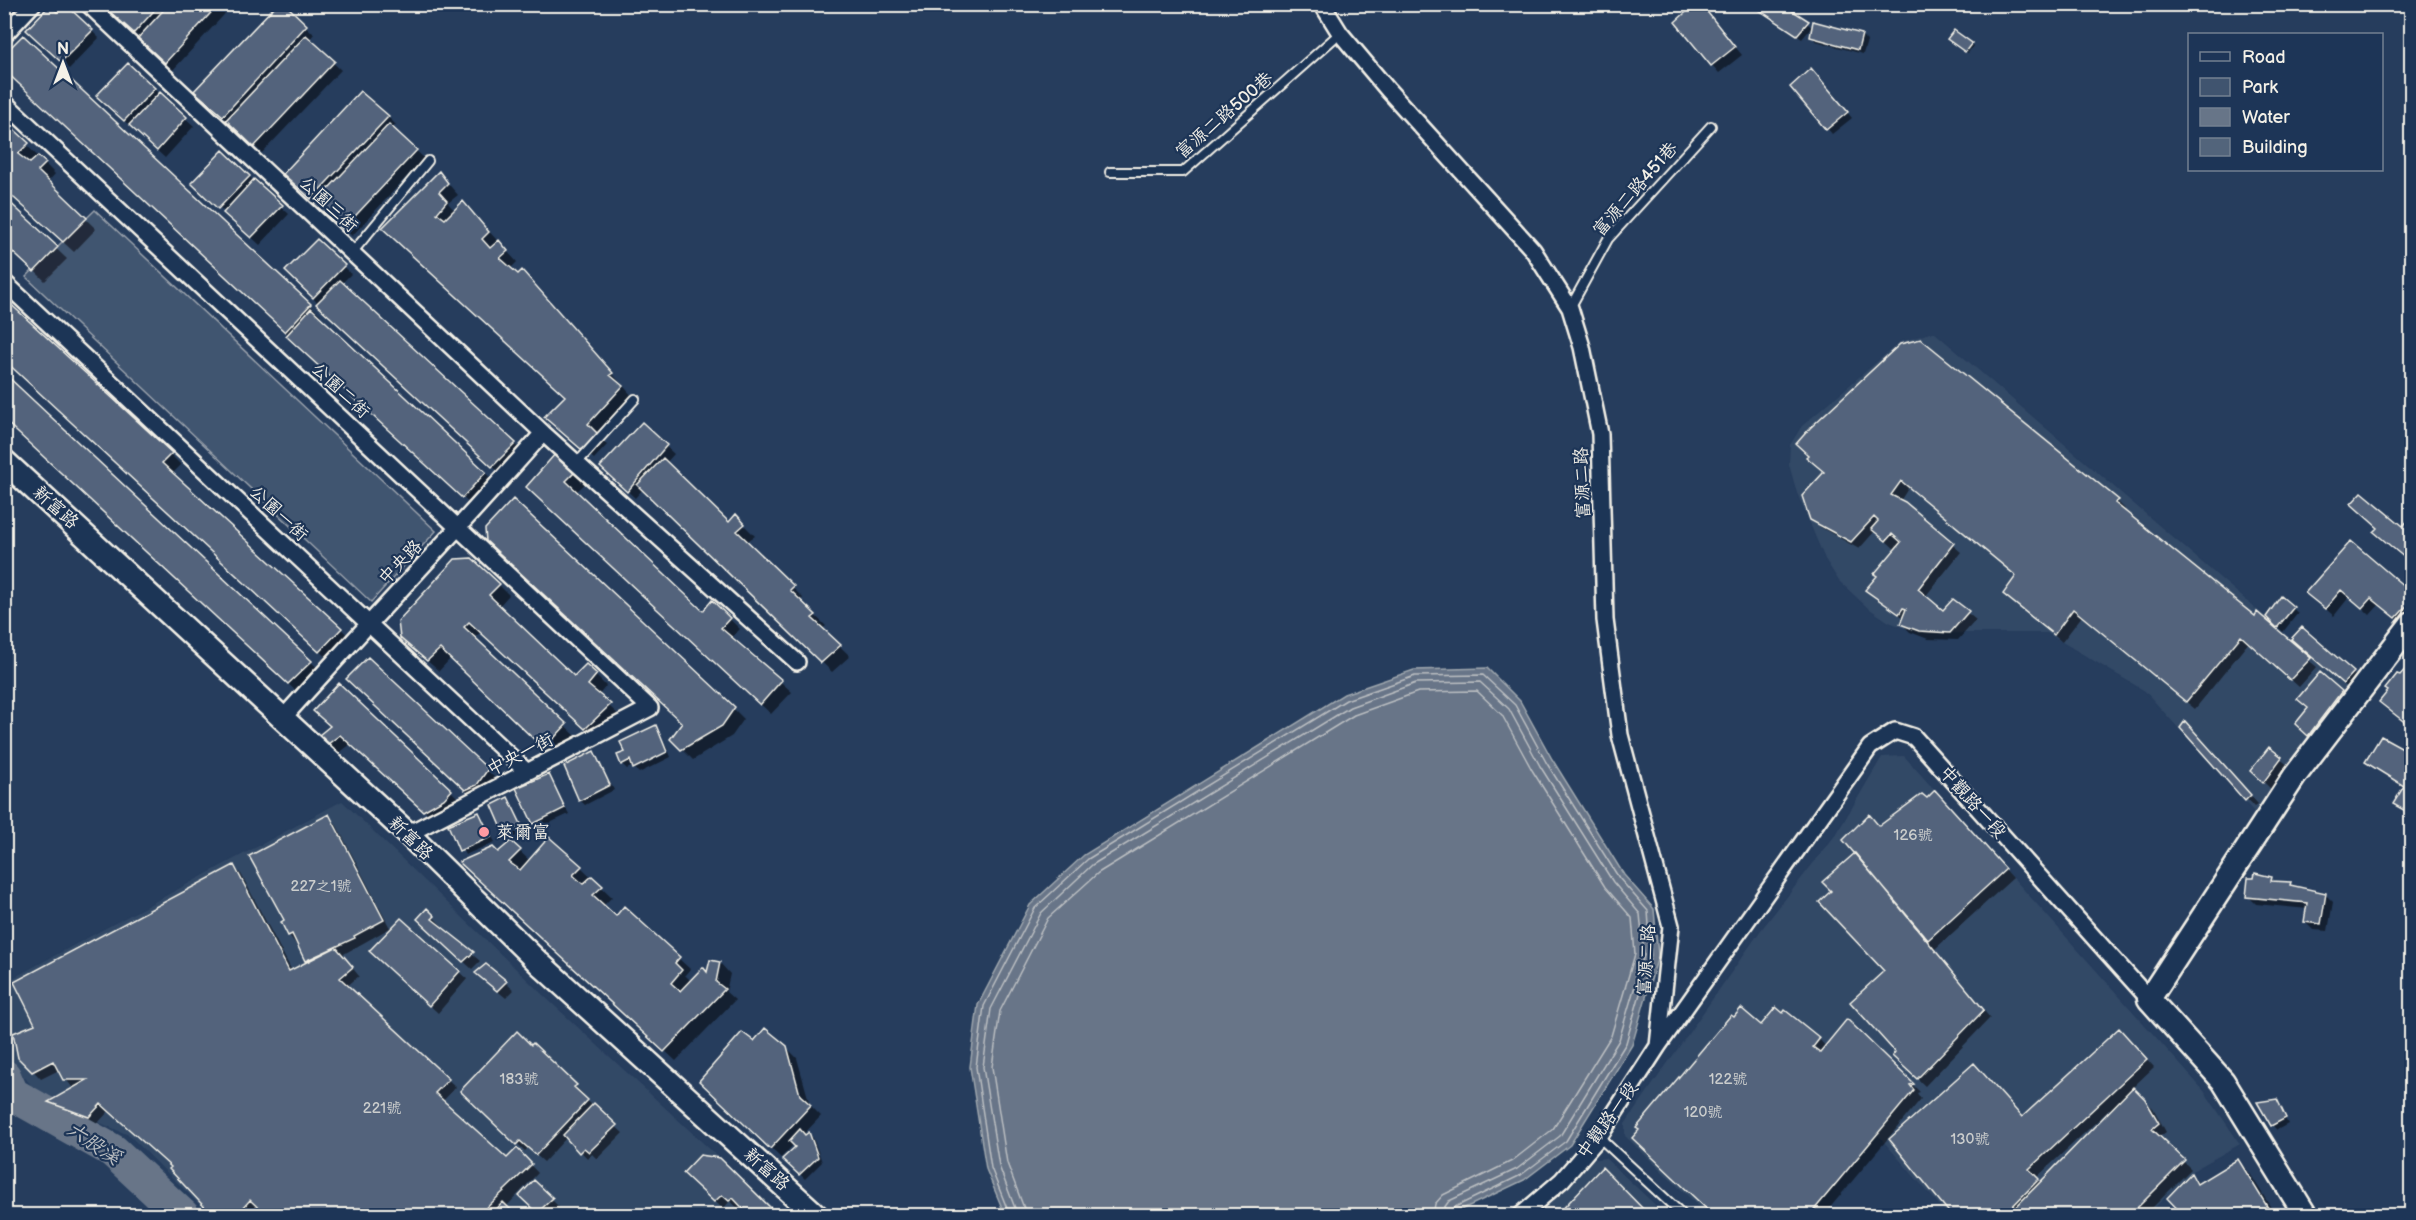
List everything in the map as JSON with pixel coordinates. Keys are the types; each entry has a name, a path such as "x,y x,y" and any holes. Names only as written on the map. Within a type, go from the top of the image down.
{"street":[{"path":"4,35 33,4"},
{"name":"公園三街","path":"88,4 543,433 797,662"},
{"name":"富源二路","path":"1322,4 1340,33 1533,250 1570,308 1582,347 1600,434 1605,620 1620,735 1671,926 1659,1046"},
{"name":"公園二街","path":"4,102 650,708"},
{"name":"公園一街","path":"4,282 526,772"},
{"name":"中央路","path":"283,718 367,623 460,528 543,433"},
{"name":"新富路","path":"4,461 408,834 539,963 817,1215"},
{"path":"2306,1215 2223,1081 2149,999 2294,777 2412,623"},
{"name":"中央一街","path":"408,834 650,708"},
{"name":"中觀路一段","path":"1520,1215 1562,1180 1599,1137 1659,1046 1870,747 1895,731 1914,737 2149,999"}],"lane":[{"name":"富源二路500巷","path":"1110,172 1183,172 1340,33"},
{"name":"富源二路451巷","path":"1570,308 1608,239 1711,126"},
{"path":"352,253 428,161"},
{"path":"577,463 635,399"},
{"path":"1599,1137 1684,1215"}],"shaded area":[{"path":"1934,332 2349,689 2254,812 2145,691 2047,633 1919,633 1889,622 1867,607 1839,581 1825,559 1797,493 1789,464 1790,445 1802,426 1900,342"},
{"path":"1904,756 2204,1091 2240,1144 2192,1171 2147,1215 1948,1215 1878,1135 1811,1215 1709,1216 1625,1136 1625,1124 1761,930 1837,833 1882,757"},
{"path":"342,801 544,996 781,1215 210,1215 129,1135 42,1099 11,1060 5,1025 4,983"},
{"path":"1605,1158 1666,1215 1528,1216 1590,1160"}],"green space":[{"path":"95,210 436,531 371,602 26,277"}],"water":[{"path":"1487,668 1520,701 1552,759 1624,875 1654,909 1658,956 1632,1045 1570,1145 1524,1180 1450,1215 1005,1215 986,1169 970,1067 978,1005 1030,905 1084,855 1344,694 1414,670"}],"building":[{"path":"65,4 93,30 61,62 26,30 49,6 57,12"},
{"path":"101,4 160,4 134,33"},
{"path":"169,4 219,4 165,63 138,38"},
{"path":"277,4 285,4 307,25 223,116 194,91"},
{"path":"1695,4 1701,4 1735,47 1711,66 1675,22"},
{"path":"1759,4 1782,4 1809,21 1797,35 1756,8"},
{"path":"1813,21 1862,34 1858,50 1810,37"},
{"path":"1954,30 1972,43 1965,52 1947,39"},
{"path":"23,35 311,304 285,332 4,70 4,54"},
{"path":"306,35 335,61 254,147 226,120"},
{"path":"128,63 155,88 124,121 96,96"},
{"path":"1811,68 1848,112 1826,130 1790,87"},
{"path":"360,91 389,116 311,199 283,174"},
{"path":"160,92 187,117 157,151 129,125"},
{"path":"4,120 29,143 18,154 30,163 38,156 46,163 38,171 87,218 63,242 4,189"},
{"path":"389,124 417,150 343,229 314,204"},
{"path":"223,150 250,176 218,209 191,183"},
{"path":"439,171 448,183 439,192 447,201 437,213 445,219 463,201 489,232 482,239 490,248 499,240 508,251 500,258 518,274 522,270 613,373 610,375 623,386 588,424 598,434 582,450 544,417 565,396 382,228"},
{"path":"254,179 283,205 251,238 223,213"},
{"path":"4,197 58,247 34,272 4,244"},
{"path":"317,239 345,265 313,298 285,271"},
{"path":"340,280 516,443 492,467 316,304"},
{"path":"4,298 172,453 162,463 342,628 319,652 4,360"},
{"path":"311,308 486,472 462,498 286,336"},
{"path":"1921,339 2119,500 2115,503 2255,616 2257,612 2311,658 2290,680 2241,636 2186,702 2073,609 2054,635 2003,594 2016,576 1901,481 1891,495 1905,502 1954,543 1918,589 1943,610 1953,599 1969,611 1950,633 1919,631 1900,624 1906,609 1903,608 1899,614 1865,590 1877,576 1874,574 1901,542 1892,534 1886,541 1871,529 1878,521 1874,517 1851,542 1810,520 1802,496 1824,472 1806,457 1808,455 1796,444 1810,428 1900,344"},
{"path":"4,373 312,661 288,684 4,420"},
{"path":"642,422 667,445 627,492 600,467"},
{"path":"556,453 576,471 566,481 703,611 712,600 730,618 721,628 782,680 760,705 526,487"},
{"path":"663,458 729,522 736,514 745,524 737,531 794,586 790,590 816,615 812,618 841,645 821,663 637,485"},
{"path":"2362,492 2403,526 2412,516 2412,564 2374,532 2378,528 2351,504"},
{"path":"513,499 735,707 722,726 681,750 670,739 682,723 486,541 485,529"},
{"path":"2351,541 2412,593 2412,600 2396,618 2371,598 2362,608 2341,590 2325,609 2305,593"},
{"path":"472,558 500,584 489,595 574,676 586,664 597,674 588,685 611,704 585,729 469,622 464,627 567,724 544,749 440,649 427,661 400,638 398,621 455,559"},
{"path":"2281,596 2294,607 2277,628 2266,617"},
{"path":"2302,627 2354,672 2343,684 2291,639"},
{"path":"368,657 488,769 477,785 465,790 346,679"},
{"path":"2410,664 2412,665 2412,728 2379,702 2388,691 2385,689 2397,674 2400,675"},
{"path":"2320,672 2342,691 2308,736 2295,724 2308,708 2297,699"},
{"path":"339,683 452,790 444,799 423,811 340,735 328,744 319,735 330,726 313,711"},
{"path":"2185,721 2251,795 2245,801 2180,728"},
{"path":"656,725 667,752 633,769 630,760 621,765 617,755 625,752 620,742"},
{"path":"2381,736 2412,753 2412,808 2409,813 2393,804 2404,786 2365,762"},
{"path":"2269,747 2282,757 2263,783 2250,771"},
{"path":"594,751 610,785 579,801 564,766"},
{"path":"549,774 565,808 533,824 516,788"},
{"path":"1935,790 2006,869 1928,940 1843,840 1869,814 1879,826 1922,794 1927,798"},
{"path":"508,797 522,826 505,835 492,805"},
{"path":"479,812 491,837 459,851 448,825"},
{"path":"329,814 384,920 354,936 355,938 305,961 292,934 288,936 281,922 284,920 249,856"},
{"path":"549,837 582,866 573,875 583,884 592,876 603,886 593,895 616,916 624,906 680,957 675,963 682,970 671,983 680,991 703,967 707,972 710,960 720,962 716,982 725,989 664,1052 459,862 493,847 498,852 511,841 521,850 509,862 520,870"},
{"path":"1855,853 1984,1010 1917,1079 1892,1056 1895,1052 1850,1002 1884,971 1819,902 1831,891 1822,882"},
{"path":"234,865 289,971 336,947 353,967 340,978 449,1079 435,1093 507,1158 517,1148 532,1164 478,1216 267,1216 250,1200 236,1216 213,1216 169,1169 171,1167 101,1104 89,1117 48,1102 87,1080 63,1080 53,1061 32,1072 18,1058 13,1033 35,1024 14,982"},
{"path":"2255,873 2272,877 2271,881 2291,882 2290,885 2326,893 2321,924 2304,922 2307,903 2246,897 2248,878 2254,878"},
{"path":"427,908 435,916 432,919 474,952 463,962 417,919"},
{"path":"401,918 460,971 429,1006 369,951"},
{"path":"486,964 507,981 497,991 475,973"},
{"path":"1776,1007 1783,1013 1785,1010 1820,1038 1813,1047 1820,1052 1847,1019 1914,1084 1910,1085 1914,1090 1809,1216 1714,1216 1632,1138 1639,1130 1636,1128 1731,1015 1734,1017 1741,1008 1761,1025"},
{"path":"765,1028 787,1046 800,1095 811,1105 770,1149 699,1081 742,1032 754,1041"},
{"path":"2119,1028 2147,1059 2029,1169 2039,1179 2003,1216 1952,1216 1889,1139 1974,1063 2022,1117"},
{"path":"517,1031 577,1085 574,1087 588,1100 536,1155 520,1141 516,1145 460,1091"},
{"path":"2133,1087 2145,1099 2159,1123 2152,1129 2185,1160 2129,1216 2007,1216"},
{"path":"2277,1099 2286,1118 2271,1126 2257,1102"},
{"path":"594,1103 617,1125 589,1152 584,1148 579,1153 563,1135"},
{"path":"800,1129 805,1135 809,1132 818,1157 799,1175 782,1159 795,1147 789,1141"},
{"path":"700,1155 720,1158 779,1216 750,1216 733,1198 729,1201 722,1195 714,1202 683,1173"},
{"path":"2238,1159 2273,1216 2184,1216 2167,1198 2191,1173 2197,1184"},
{"path":"1602,1167 1650,1216 1556,1216"},
{"path":"534,1180 553,1198 537,1213 519,1196"},
{"path":"503,1202 517,1216 490,1216"}],"waterway":[{"name":"六股溪","path":"4,1076 12,1094 113,1151 183,1216"}],"place":[{"name":"萊爾富","path":"484,832"}]}
